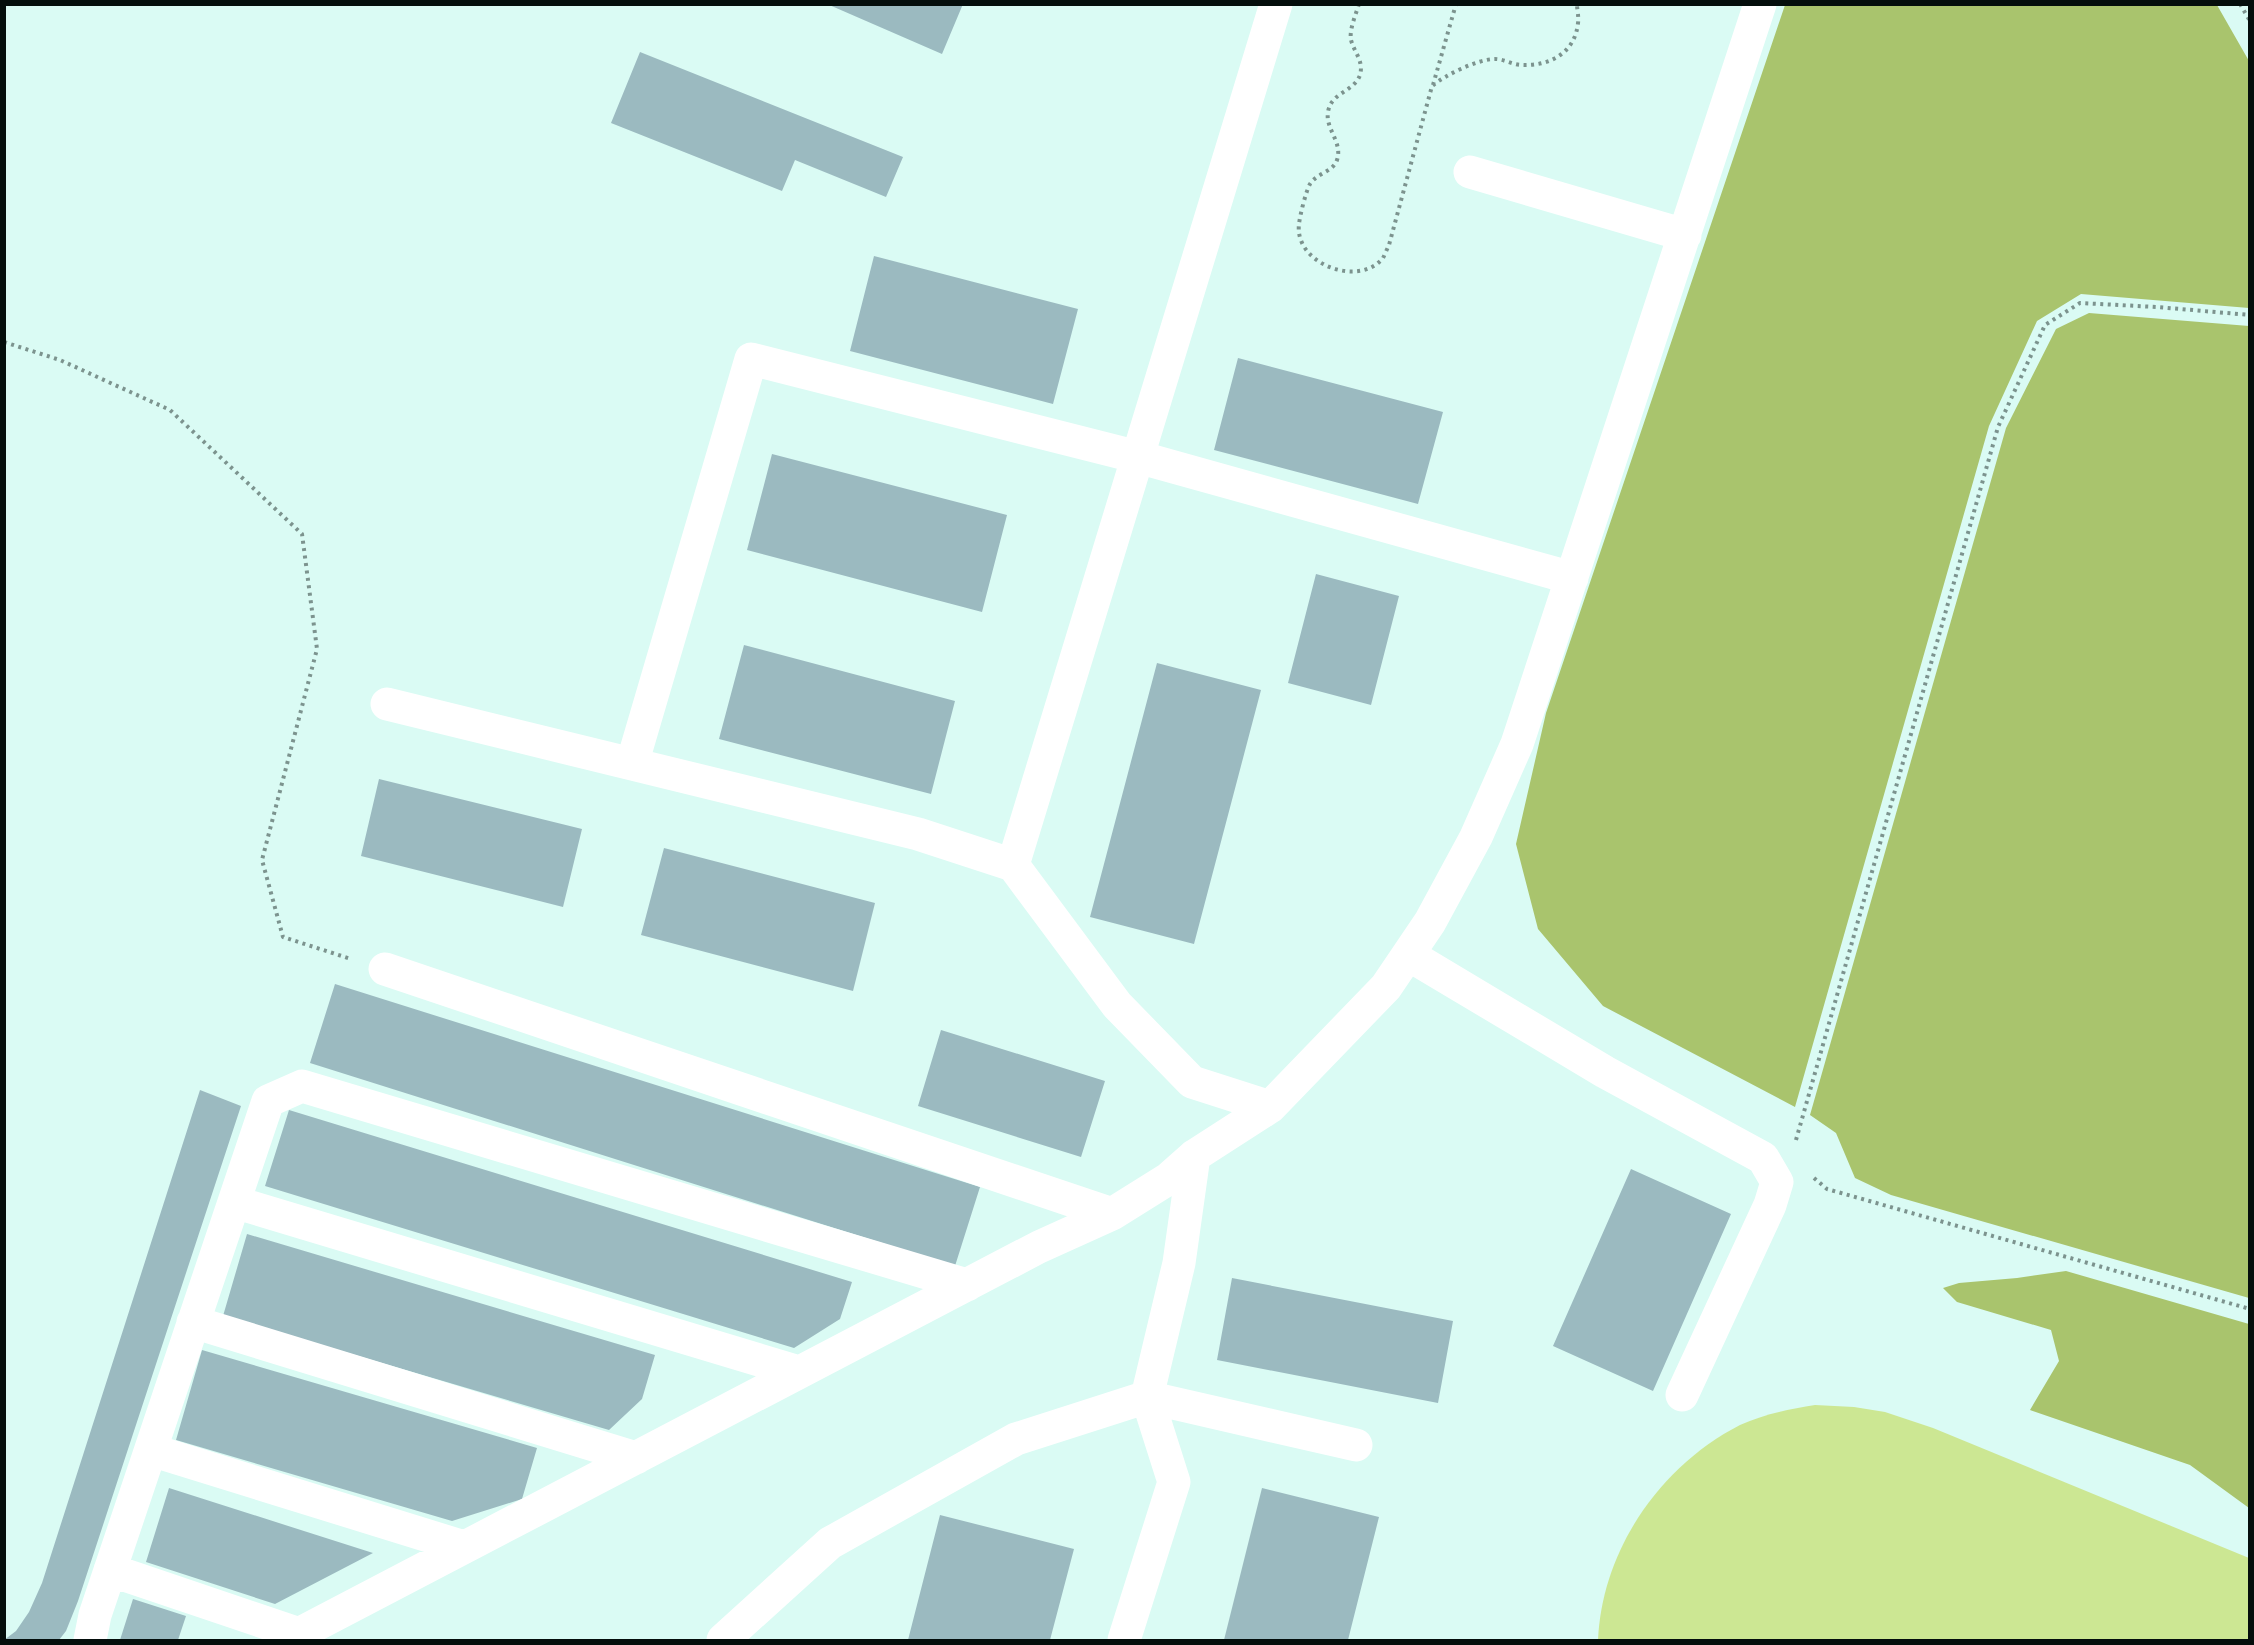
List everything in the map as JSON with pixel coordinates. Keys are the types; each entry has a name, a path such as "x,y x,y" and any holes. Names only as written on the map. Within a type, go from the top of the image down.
{"street":[{"path":"1013,865 1276,4"},
{"path":"110,1570 293,1637 1039,1247 1112,1214 1168,1179 1194,1156 1270,1107 1386,987 1409,955 1476,837 1517,744 1760,4"},
{"path":"1470,172 1684,235"},
{"path":"632,764 751,359 1138,457 1572,578"},
{"path":"387,704 918,834 1013,865 1117,1005 1192,1082 1270,1107"},
{"path":"1409,955 1605,1072 1763,1158 1777,1182 1770,1205 1682,1395"},
{"path":"384,969 1112,1214"},
{"path":"90,1641 95,1615 268,1101 302,1086 967,1285"},
{"path":"1124,1641 1174,1482 1148,1397 1179,1263 1194,1156"},
{"path":"234,1202 799,1372"},
{"path":"194,1322 636,1458"},
{"path":"723,1641 830,1544 1016,1439 1148,1397 1356,1445"},
{"path":"150,1450 464,1547"}],"path":[{"path":"1359,4 1351,40 1359,58 1360,75 1355,83 1333,99 1328,109 1327,119 1338,147 1338,158 1334,167 1310,184 1299,225 1301,239 1315,260 1341,271 1370,267 1383,258 1389,245 1456,4"},
{"path":"1432,86 1449,74 1481,61 1496,59 1521,65 1540,64 1557,59 1573,42 1578,23 1577,4"},
{"path":"2240,4 2250,21"},
{"path":"1794,1148 1998,427 2045,325 2080,303 2250,315"},
{"path":"4,342 60,360 170,410 302,534 317,649 262,860 283,937 384,969"},
{"path":"1809,1174 1827,1189 2250,1309"}],"green space":[{"path":"1785,5 2217,5 2249,61 2249,308 2081,294 2037,321 1989,426 1795,1107 1603,1006 1538,929 1516,844 1546,713"},
{"path":"2089,313 2249,326 2249,1298 1891,1195 1855,1178 1836,1133 1810,1115 2006,428 2056,329"},
{"path":"2066,1271 2249,1324 2249,1508 2190,1465 2030,1410 2059,1361 2051,1330 1957,1302 1943,1288 1959,1283"},
{"path":"1815,1405 1854,1407 1885,1412 1933,1428 2249,1558 2249,1640 1598,1640 1602,1607 1611,1574 1640,1514 1661,1487 1711,1442 1740,1425 1777,1412"}],"building":[{"path":"827,4 963,4 942,54"},
{"path":"640,52 903,157 886,197 795,160 782,191 611,123"},
{"path":"874,256 1078,309 1053,404 850,351"},
{"path":"1238,358 1443,412 1418,504 1214,450"},
{"path":"772,454 1007,515 982,612 747,550"},
{"path":"1316,574 1399,596 1371,705 1288,683"},
{"path":"744,645 955,701 931,794 719,739"},
{"path":"1157,663 1261,690 1194,944 1090,917"},
{"path":"379,779 582,829 563,907 361,856"},
{"path":"664,848 875,903 853,991 641,935"},
{"path":"335,984 980,1187 955,1266 310,1063"},
{"path":"941,1030 1105,1081 1081,1157 918,1106"},
{"path":"200,1090 241,1106 78,1601 66,1631 59,1640 4,1640 16,1631 29,1612 42,1583"},
{"path":"289,1110 852,1282 840,1319 794,1348 265,1186"},
{"path":"1631,1169 1731,1214 1653,1391 1553,1346"},
{"path":"247,1234 655,1355 642,1399 609,1430 223,1316"},
{"path":"1232,1278 1453,1321 1438,1403 1217,1360"},
{"path":"202,1350 537,1448 522,1499 452,1521 176,1440"},
{"path":"169,1488 373,1553 275,1604 146,1562"},
{"path":"1262,1488 1379,1517 1348,1640 1224,1640"},
{"path":"940,1515 1074,1549 1050,1640 908,1640"},
{"path":"133,1599 186,1616 178,1640 120,1640"}]}
